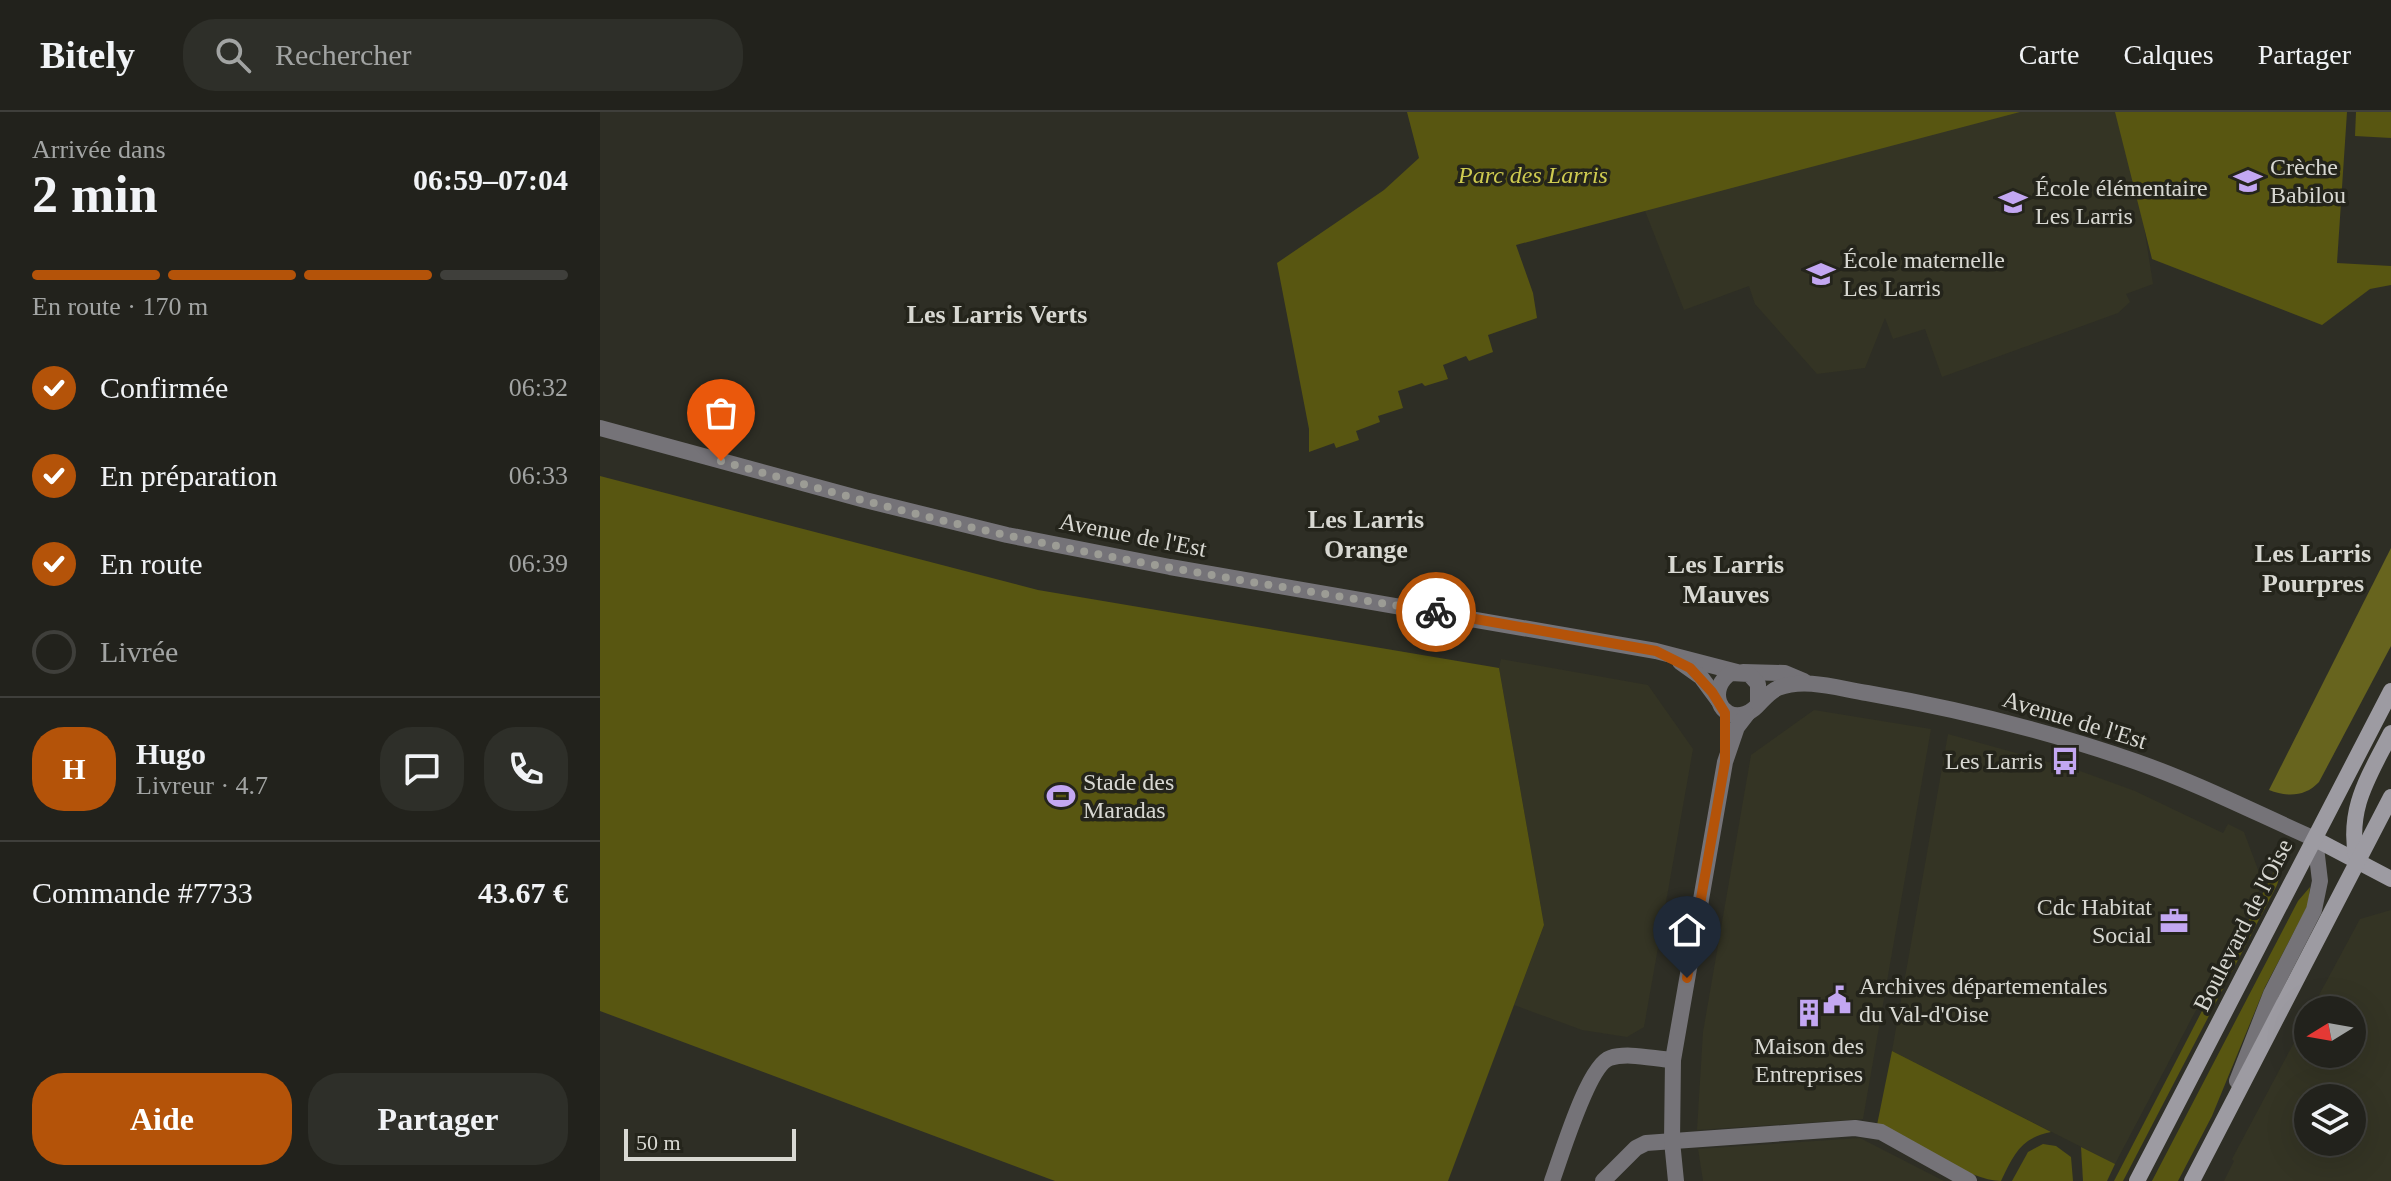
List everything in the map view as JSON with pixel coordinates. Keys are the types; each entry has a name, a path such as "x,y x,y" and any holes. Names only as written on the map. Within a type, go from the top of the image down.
{"main road":[{"name":"Boulevard de l'Oise","path":"2137,1181 2391,691"},
{"path":"2357,862 2353,840 2354,815 2361,791 2391,733"},
{"path":"2192,1181 2391,797"},
{"path":"2315,839 2391,879"}],"street":[{"name":"Avenue de l'Est","path":"600,428 851,497 1007,535 1170,567 1665,653 1740,672 1785,673 1809,684 1944,706 2138,762 2315,839"},
{"name":"Avenue de l'Est","path":"1665,653 1701,677 1720,704"},
{"path":"1676,1181 1672,1141 1673,1060 1725,762 1737,727 1760,696 1758,684 1740,672 1720,681 1725,762"},
{"name":"Avenue de l'Est","path":"1752,708 1777,689 1809,684"},
{"path":"1720,704 1731,714 1752,708"},
{"path":"2221,1124 2271,994 2314,910 2320,881 2315,839"},
{"path":"1552,1181 1590,1081 1601,1063 1615,1057 1673,1060"},
{"path":"1603,1181 1639,1146 1672,1141 1870,1128 1969,1181"}],"shaded area":[{"path":"1930,112 2126,112 2153,284 2126,294 2130,302 2118,313 1942,377 1925,329 1893,339 1885,318 1865,368 1817,374 1755,304 1749,286 1684,310 1645,211 1655,155"},
{"path":"2391,548 2391,646 2319,782 2308,791 2296,794 2269,790"},
{"path":"1501,659 1648,685 1693,749 1644,1027 1627,1037 1582,1030 1514,1005 1544,925 1499,668"},
{"path":"1814,710 1931,729 1863,1119 1697,1130 1703,1032 1751,755"},
{"path":"1948,734 2080,771 2135,791 2223,833 2228,824 2244,832 2263,883 2115,1164 1892,1051"},
{"path":"2391,910 2391,1181 2224,1181 2234,1161 2232,1159 2294,1042 2294,1068 2366,1068 2366,996 2319,996 2360,919"},
{"path":"1860,1138 1944,1181 1703,1181 1698,1149"}],"green space":[{"name":"Parc des Larris","path":"1407,112 2020,112 1516,245 1533,293 1537,318 1488,335 1493,352 1469,361 1466,356 1443,365 1448,379 1398,391 1403,408 1378,416 1380,422 1356,431 1359,440 1336,448 1334,443 1309,452 1309,429 1277,263 1384,190 1419,158"},
{"path":"2115,112 2347,112 2337,263 2391,266 2391,285 2370,289 2322,325 2152,259"},
{"path":"2356,112 2391,112 2391,138 2355,136"},
{"name":"Stade des Maradas","path":"600,476 1038,590 1499,668 1544,925 1448,1181 1055,1181 600,1011"},
{"path":"2279,862 2281,872 2277,885 2123,1181 2114,1181"},
{"path":"2310,887 2308,905 2265,987 2212,1116 2178,1181 2152,1181 2298,901"},
{"path":"1892,1051 2051,1132 2025,1143 2001,1181 1973,1174 1938,1159 1877,1125"},
{"path":"2043,1144 2056,1146 2071,1157 2073,1181 2012,1181 2028,1152"},
{"path":"2081,1147 2115,1164 2107,1181 2083,1181"}],"way so far":[{"path":"721,461 949,522 1030,540 1436,612"}],"place":[{"name":"Crèche Babilou","path":"2248,181"},
{"name":"École élémentaire Les Larris","path":"2013,202"},
{"name":"École maternelle Les Larris","path":"1821,274"},
{"name":"Les Larris","path":"2065,761"},
{"name":"Stade des Maradas","path":"1061,796"},
{"name":"Cdc Habitat Social","path":"2174,921"},
{"name":"Archives départementales du Val-d'Oise","path":"1837,1000"},
{"name":"Maison des Entreprises","path":"1809,1013"}],"district":[{"name":"Les Larris Verts","path":"997,314"},
{"name":"Les Larris Orange","path":"1366,534"},
{"name":"Les Larris Pourpres","path":"2313,568"},
{"name":"Les Larris Mauves","path":"1726,579"}],"route":[{"path":"1436,612 1665,653 1701,677 1723,708 1725,762 1687,978"}]}
